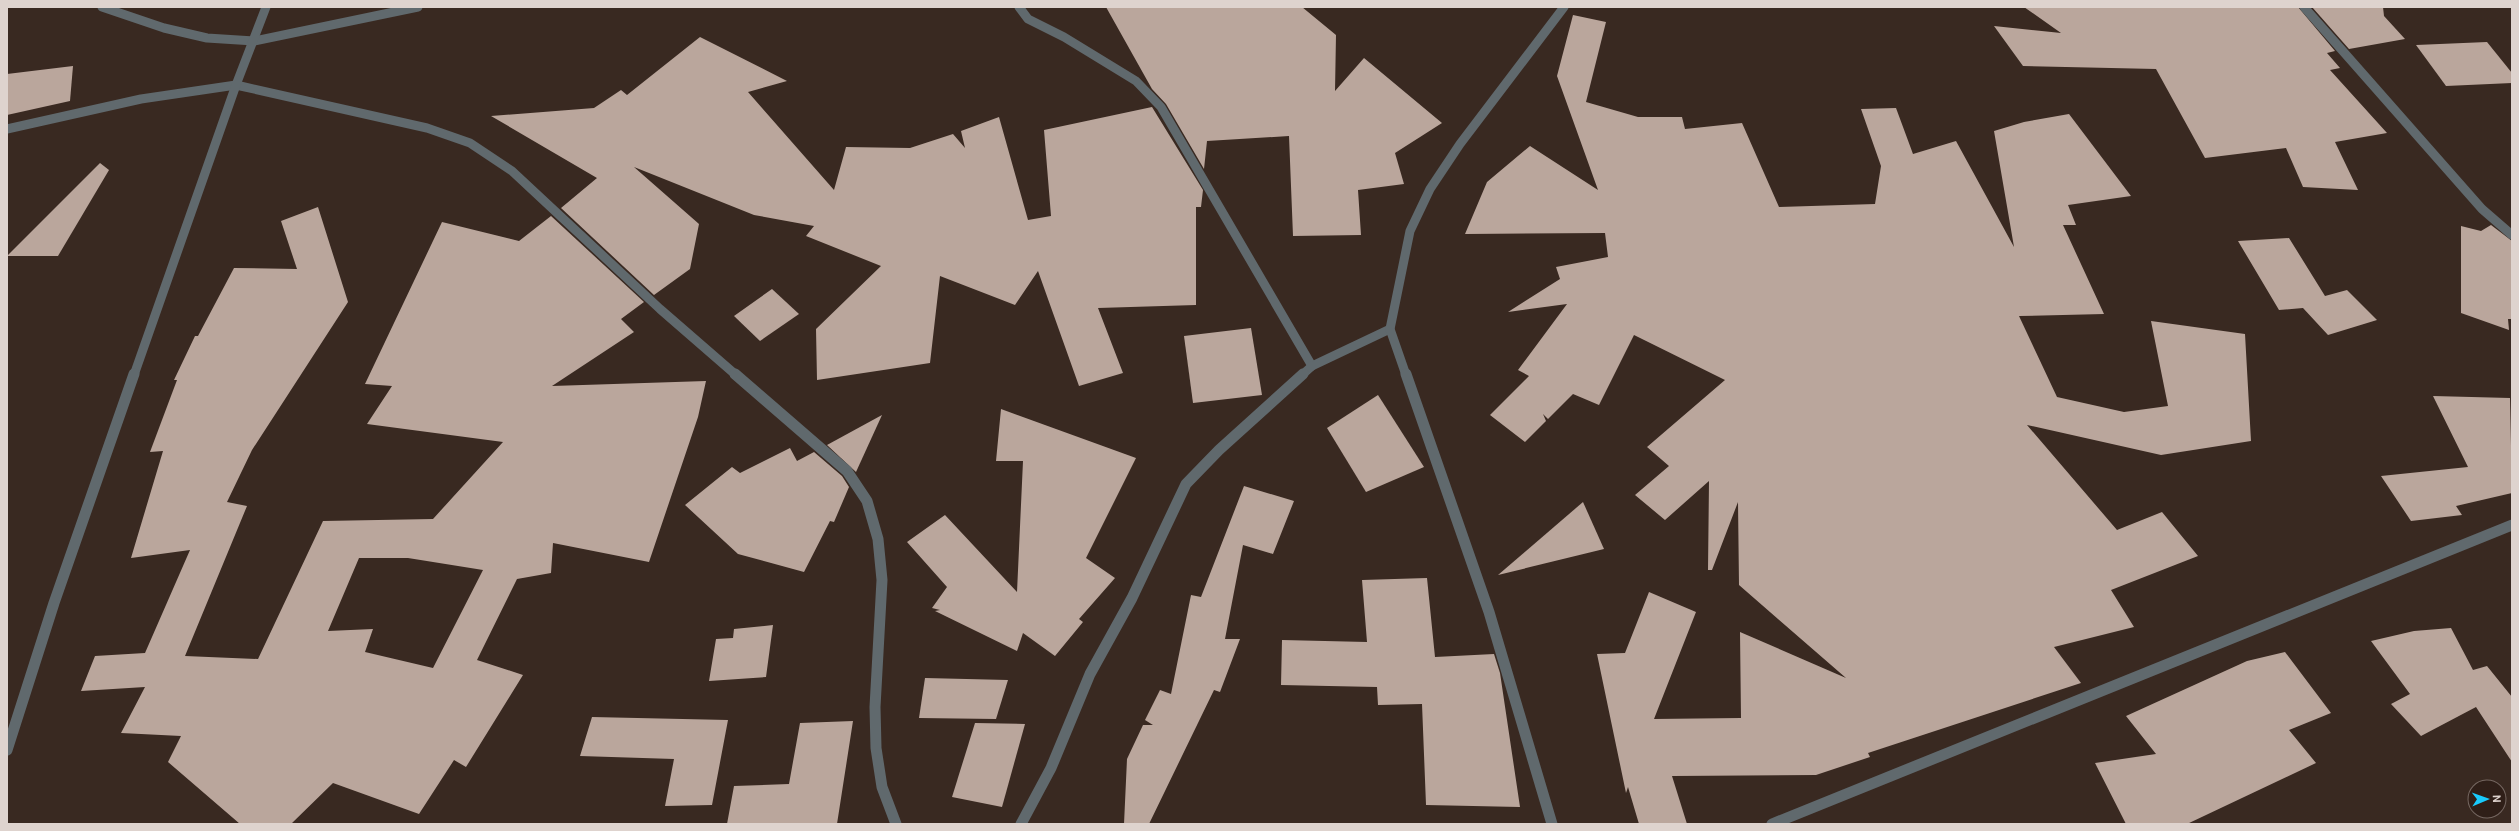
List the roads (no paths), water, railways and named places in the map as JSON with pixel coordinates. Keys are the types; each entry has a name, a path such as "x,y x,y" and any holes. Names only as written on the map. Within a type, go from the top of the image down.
{"street":[{"path":"102,7 164,28 207,38 254,41 418,7"},
{"path":"7,750 54,604 236,85 266,7"},
{"path":"1019,7 1028,19 1064,37 1136,81 1161,107 1312,366"},
{"path":"1552,824 1489,612 1390,329 1410,231 1430,189 1460,144 1564,7"},
{"path":"2304,7 2482,209 2512,235"},
{"path":"7,129 141,99 236,85 427,128 470,143 512,171 660,309 847,471 867,500 876,529 883,565 875,747 881,787 896,824"},
{"path":"1021,824 1051,768 1090,674 1132,598 1165,525 1186,484 1219,450 1312,366 1390,329"},
{"path":"1772,824 2512,525"}]}
